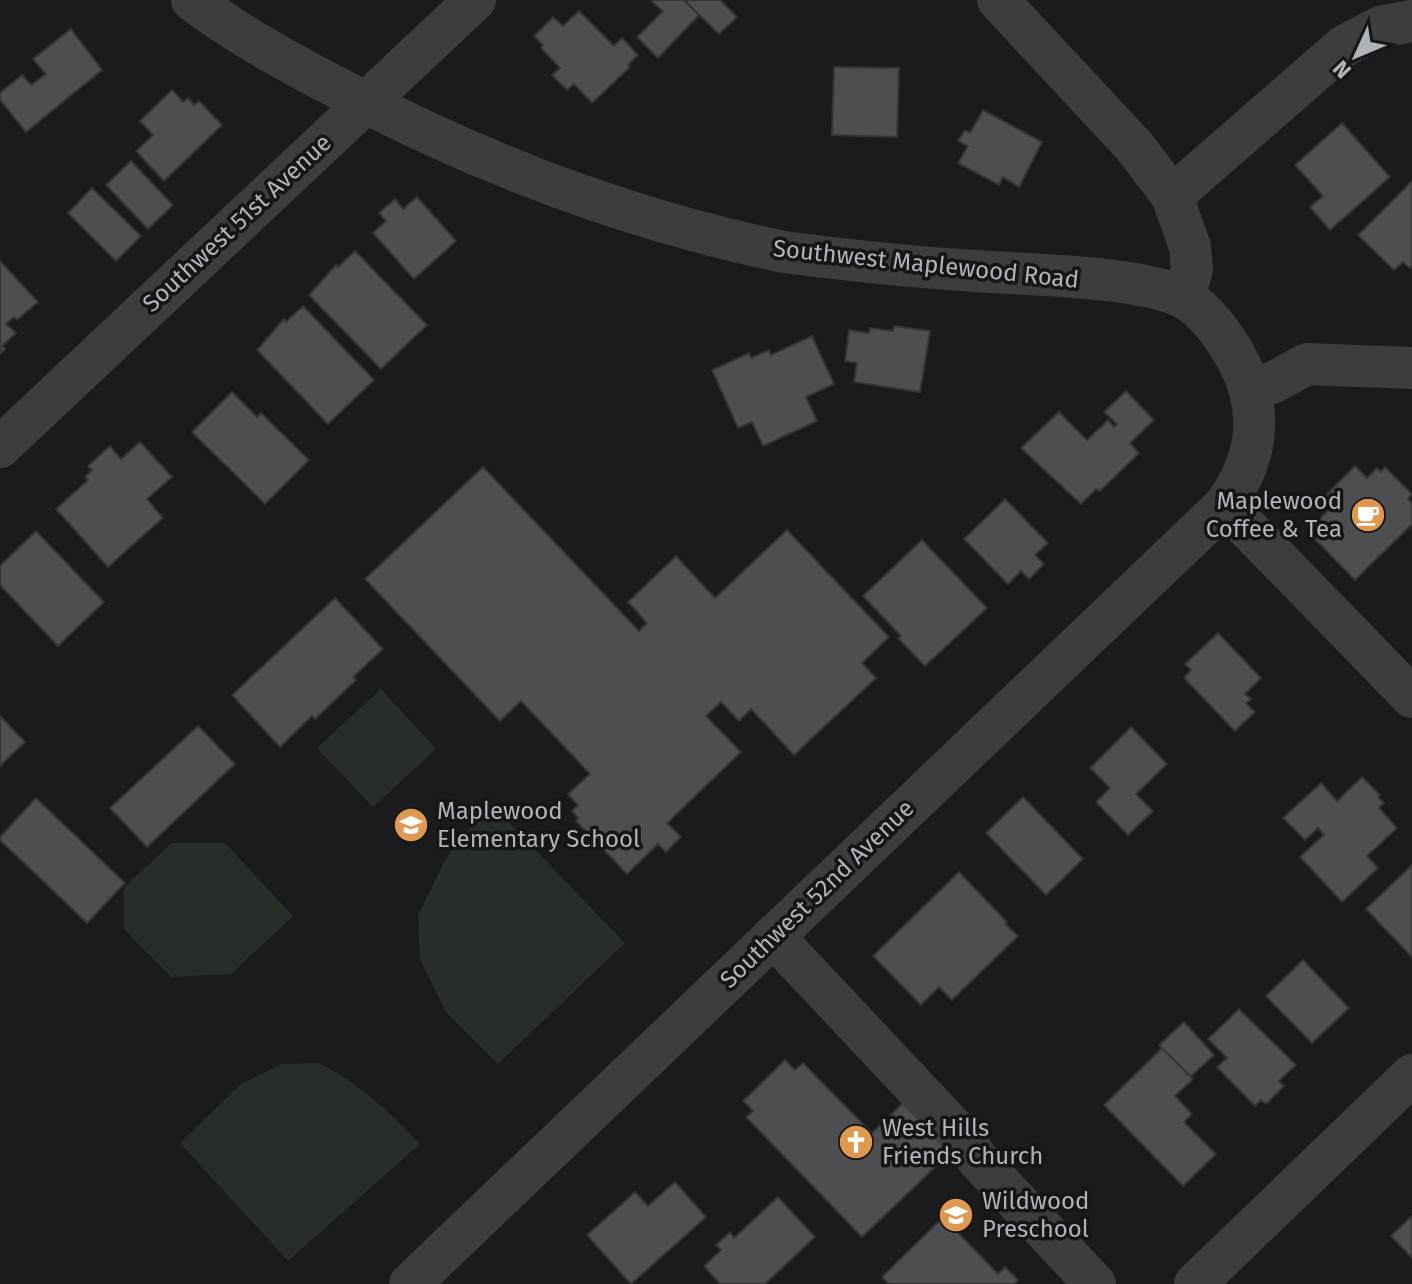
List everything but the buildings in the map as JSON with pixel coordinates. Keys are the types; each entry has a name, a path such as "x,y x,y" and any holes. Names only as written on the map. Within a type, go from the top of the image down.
{"street":[{"name":"Southwest Maplewood Road","path":"192,0 242,33 366,102 448,143 642,216 784,252 1122,283 1149,287 1184,298"},
{"name":"Southwest 51st Avenue","path":"0,447 475,0"},
{"path":"998,0 1134,146 1172,196 1190,247 1192,269 1184,298"},
{"path":"1172,196 1344,46 1380,27 1412,21"},
{"name":"Southwest 52nd Avenue","path":"410,1284 1225,505 1250,461 1260,386 1224,338 1184,298"},
{"path":"1260,386 1307,364 1412,368"},
{"path":"1260,386 1305,393 1412,395"},
{"path":"1225,505 1412,697"},
{"path":"773,936 1095,1284"},
{"path":"1195,1284 1412,1075"}],"shaded area":[{"path":"381,689 436,749 373,807 317,748"},
{"path":"495,808 625,943 498,1064 446,1012 420,959 418,915 446,858 470,828"},
{"path":"172,843 225,843 293,916 231,974 171,977 124,929 124,887"},
{"path":"318,1063 360,1089 420,1144 288,1261 180,1143 241,1084 282,1064"}],"place":[{"name":"Maplewood Coffee & Tea","path":"1368,515"},
{"name":"Maplewood Elementary School","path":"411,825"},
{"name":"West Hills Friends Church","path":"856,1142"},
{"name":"Wildwood Preschool","path":"956,1215"}]}
